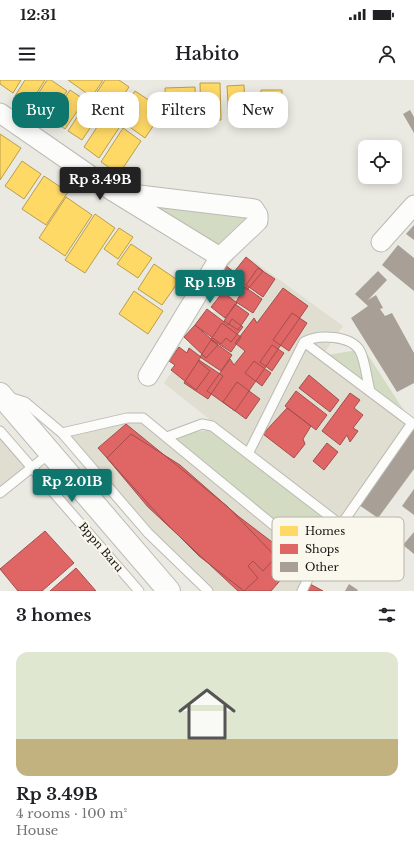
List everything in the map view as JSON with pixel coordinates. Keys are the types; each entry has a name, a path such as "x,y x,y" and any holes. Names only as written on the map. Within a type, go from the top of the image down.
{"main road":[{"path":"0,394 169,591"}],"street":[{"path":"0,112 114,192 220,257"},
{"path":"114,192 254,209 258,215 258,221 220,257 148,376"},
{"path":"381,242 414,205"}],"lane":[{"path":"249,452 304,342 317,338 330,338 348,341 360,350 370,391"},
{"path":"304,342 413,421 347,517"},
{"path":"0,394 25,402 62,434 148,533 208,591"},
{"path":"62,434 136,417 143,418 272,524"},
{"path":"167,437 202,424 208,424 249,452 331,517"},
{"name":"Bppn Baru","path":"0,431 139,591"},
{"path":"0,493 50,453"},
{"path":"302,591 307,581"}],"shaded area":[{"path":"251,259 343,326 322,356 412,423 347,517 331,517 164,383"},
{"path":"143,417 272,524 272,581 307,581 302,591 208,591 62,433"},
{"path":"0,431 32,468 0,493"}],"green space":[{"path":"114,192 265,216 225,271"},
{"path":"364,349 412,423 321,356"},
{"path":"219,428 331,517 272,517 272,524 167,437"}],"building: Homes":[{"path":"0,80 21,80 12,92 0,84"},
{"path":"25,80 45,80 37,92 18,92"},
{"path":"47,80 51,80 67,91 66,92 39,92"},
{"path":"68,80 103,80 95,92 85,92"},
{"path":"105,80 119,80 129,87 126,92 97,92"},
{"path":"200,83 220,83 221,120 220,92 200,92"},
{"path":"244,85 244,92 228,92 228,102 227,86"},
{"path":"195,87 195,92 165,92 165,88"},
{"path":"70,90 77,95 77,112 69,123 69,92"},
{"path":"261,90 282,90 282,92 261,92"},
{"path":"139,94 147,99 147,128 152,128 145,138 131,128 139,128"},
{"path":"77,117 77,128 90,128 82,140 68,131"},
{"path":"96,128 119,128 99,158 84,147"},
{"path":"123,128 141,141 119,174 101,162"},
{"path":"0,134 21,148 0,180"},
{"path":"22,161 41,174 24,199 5,186"},
{"path":"44,176 68,192 46,225 22,209"},
{"path":"66,197 92,215 65,256 39,238"},
{"path":"95,214 115,228 85,273 65,260"},
{"path":"119,228 133,237 118,259 104,249"},
{"path":"131,244 152,258 138,278 117,264"},
{"path":"154,264 179,281 162,305 138,289"},
{"path":"134,291 163,311 148,334 119,314"}],"building: Shops":[{"path":"246,257 263,271 247,290 229,275 222,283 215,277 225,265 234,272"},
{"path":"258,268 275,279 263,297 246,285"},
{"path":"245,287 262,299 253,313 236,302"},
{"path":"283,288 308,306 235,411 207,391 230,359 234,365 245,351 235,343 254,318 257,323"},
{"path":"223,292 237,303 225,318 211,307"},
{"path":"235,304 249,314 238,330 224,321"},
{"path":"207,309 228,325 232,319 243,327 231,342 226,338 221,344 195,325"},
{"path":"292,313 307,323 289,351 273,340"},
{"path":"222,323 241,337 231,352 211,339"},
{"path":"195,325 218,345 206,358 184,337"},
{"path":"211,340 232,355 221,371 200,357"},
{"path":"272,345 284,353 272,371 260,362"},
{"path":"179,347 187,353 189,348 201,357 198,361 210,371 196,390 171,370 175,365 169,361"},
{"path":"199,360 223,376 208,399 184,383"},
{"path":"254,361 271,373 262,386 245,373"},
{"path":"309,375 339,400 330,412 299,388"},
{"path":"237,382 260,399 246,419 223,402"},
{"path":"296,391 327,415 316,430 285,406"},
{"path":"350,393 360,400 354,408 363,415 353,428 358,431 350,442 347,435 340,445 322,431"},
{"path":"287,408 311,426 303,439 305,444 294,458 263,434"},
{"path":"126,424 228,507 272,553 272,561 263,571 253,561 248,566 258,578 244,591 199,556 163,520 98,448"},
{"path":"131,434 180,465 238,516 272,542 272,581 280,581 271,591 238,591 148,507 107,458"},
{"path":"327,443 338,452 324,470 313,461"},
{"path":"45,531 74,563 42,591 18,591 0,569"},
{"path":"76,568 96,591 50,591"},
{"path":"310,584 323,591 307,591"}],"building: Other":[{"path":"410,110 414,117 414,133 403,114"},
{"path":"414,225 414,240 406,234"},
{"path":"398,245 414,258 414,291 382,265"},
{"path":"378,271 387,280 368,300 376,295 383,308 380,309 385,316 392,313 414,353 414,383 397,392 351,318 368,306 355,294"},
{"path":"414,429 414,469 379,517 359,505"},
{"path":"414,489 414,515 402,506"},
{"path":"414,532 414,554 404,546"},
{"path":"349,584 358,590 345,591"}]}
